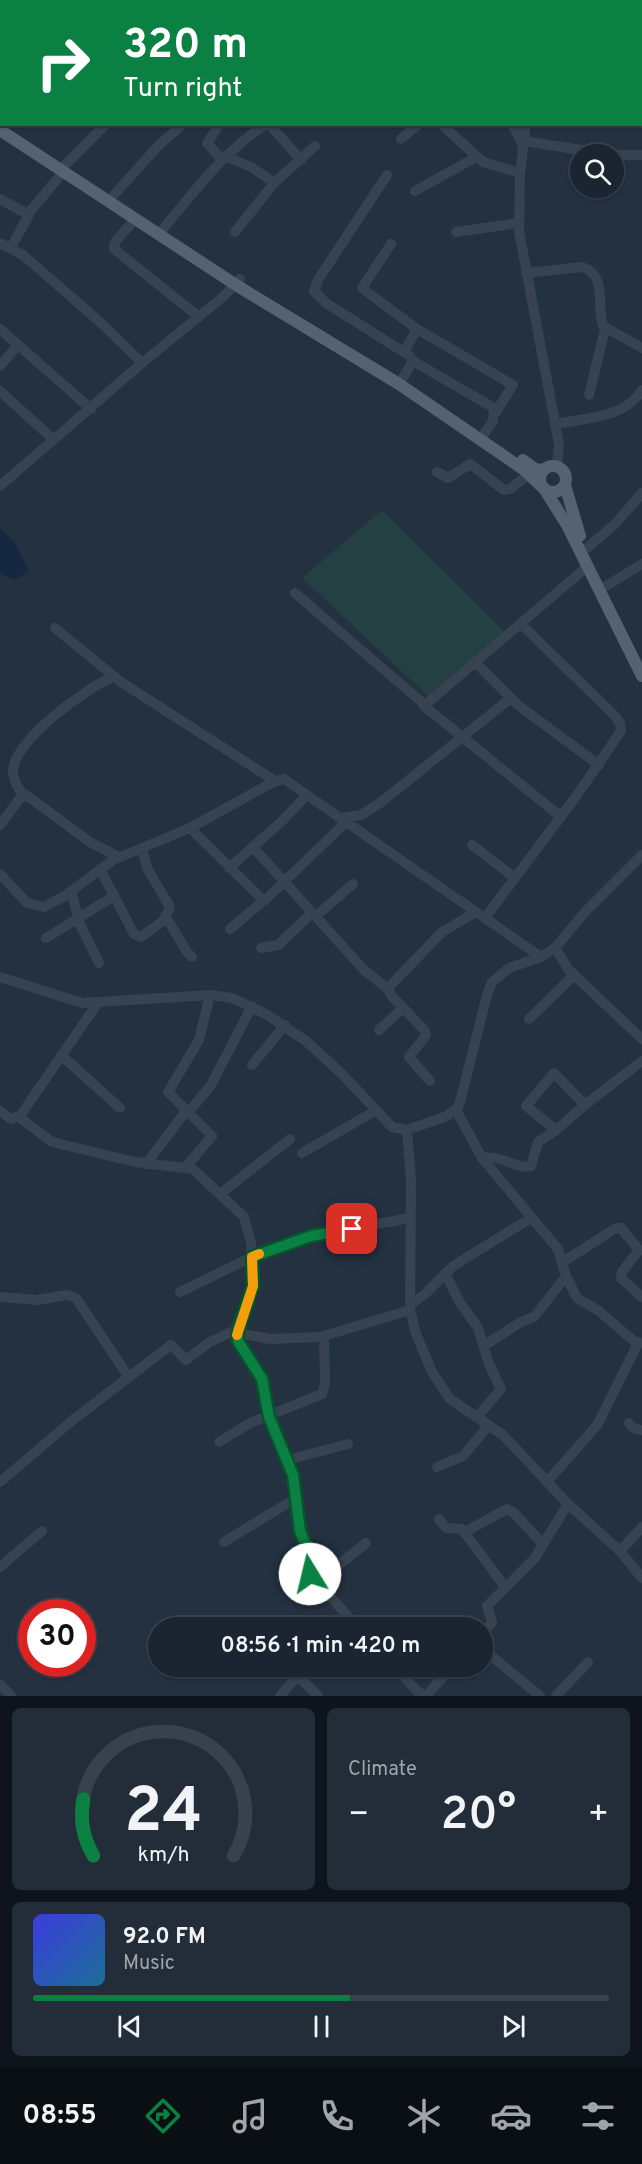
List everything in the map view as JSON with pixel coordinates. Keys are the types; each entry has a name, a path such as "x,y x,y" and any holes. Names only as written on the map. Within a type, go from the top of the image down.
{"main road":[{"path":"4,126 136,218 399,384 529,474 544,488 558,508 642,676"},
{"path":"0,130 113,196 238,282 402,379 536,469 543,471 557,467 564,472 573,514 586,549 642,659"},
{"path":"543,471 540,478 544,488"},
{"path":"544,488 558,492 565,485"}],"street":[{"path":"11,247 28,214 65,168 104,126"},
{"path":"113,196 146,158 181,126"},
{"path":"219,126 207,143 223,157 253,168 274,183"},
{"path":"164,229 223,157 264,126"},
{"path":"269,126 301,160"},
{"path":"401,139 417,126"},
{"path":"443,126 476,157 496,168 520,173"},
{"path":"513,126 524,144"},
{"path":"526,126 520,173 519,223 526,273 559,444 557,467"},
{"path":"524,144 570,150"},
{"path":"234,232 274,183 315,147"},
{"path":"624,155 642,155"},
{"path":"415,191 476,157"},
{"path":"387,175 318,280 314,291 326,303 404,352 413,361 494,408 496,412"},
{"path":"0,198 28,214"},
{"path":"136,218 115,243 114,249 199,317"},
{"path":"456,232 519,223"},
{"path":"0,243 11,247 100,322 142,363"},
{"path":"392,244 362,288 417,329 513,385 484,434"},
{"path":"526,273 582,267 589,269 599,284 601,322 605,329 642,348"},
{"path":"3,478 54,440 238,282"},
{"path":"0,329 91,409"},
{"path":"404,352 417,329"},
{"path":"588,395 605,329"},
{"path":"0,366 18,345"},
{"path":"402,379 413,361"},
{"path":"555,424 625,409 642,390"},
{"path":"0,391 54,440"},
{"path":"437,472 448,478 470,464 504,490 510,489 529,474"},
{"path":"586,549 616,523 642,494"},
{"path":"606,586 642,564"},
{"path":"423,705 434,701 588,566"},
{"path":"295,593 423,705 561,817"},
{"path":"388,989 432,940 481,915 515,878 619,736 620,723 522,625"},
{"path":"54,628 113,676 275,781"},
{"path":"477,664 511,698 557,736 599,765"},
{"path":"113,676 80,695 41,728 20,753 14,764 13,775 23,795 37,802 93,844 119,857"},
{"path":"230,928 285,883 342,821 361,815 381,803 511,698"},
{"path":"0,874 33,906 45,907 72,891 119,857 190,828 275,781 288,781 342,821 541,957"},
{"path":"0,825 23,795"},
{"path":"229,868 307,795"},
{"path":"190,828 263,901"},
{"path":"472,845 515,878"},
{"path":"253,848 370,975 388,989 426,1033 409,1058 430,1081"},
{"path":"100,869 134,934 138,938 147,934 166,916 169,903 147,868 142,849"},
{"path":"0,977 70,1000 97,1004 210,995 232,998 252,1006 285,1025 344,1075 392,1127 407,1130 442,1118 456,1110 461,1101 492,982 509,968 541,957 555,948 585,912 642,855"},
{"path":"261,948 278,945 353,884"},
{"path":"72,891 79,918 99,963"},
{"path":"46,938 114,896"},
{"path":"166,916 186,952 192,957"},
{"path":"555,948 574,975 642,1039"},
{"path":"530,1019 574,975"},
{"path":"185,1168 212,1138 169,1091 200,1040 210,995"},
{"path":"19,1117 97,1004"},
{"path":"146,1164 211,1085 252,1006"},
{"path":"379,1030 403,1008"},
{"path":"252,1065 285,1025"},
{"path":"61,1054 120,1108"},
{"path":"482,1158 496,1157 517,1166 531,1166 538,1142 642,1061"},
{"path":"556,1130 526,1106 554,1073 585,1105"},
{"path":"456,1110 482,1158 555,1244 566,1276 579,1300 599,1311 640,1343 598,1424 547,1482"},
{"path":"0,1111 9,1118 19,1117 52,1143 146,1164 185,1168 201,1174 247,1223 253,1286 238,1332 240,1345 262,1379 269,1417 287,1460 296,1498 300,1531 312,1557 310,1574 348,1617"},
{"path":"302,1153 375,1111"},
{"path":"407,1130 410,1156 411,1307 416,1334 438,1383 450,1399 503,1435 568,1504 620,1551 642,1578"},
{"path":"220,1194 290,1139"},
{"path":"180,1292 252,1257 316,1235 410,1218"},
{"path":"0,1482 128,1376 171,1345 186,1360 223,1334 238,1332 270,1339 324,1336 411,1307 445,1273 462,1260 531,1218"},
{"path":"563,1262 616,1228 621,1228 639,1250 622,1272 621,1278 642,1297"},
{"path":"445,1273 460,1304 478,1328 500,1390 477,1417"},
{"path":"485,1345 518,1323 534,1317 566,1276"},
{"path":"0,1297 37,1300 67,1295 76,1298 128,1376"},
{"path":"219,1442 250,1423 269,1417 324,1391 324,1336"},
{"path":"629,1423 633,1428 642,1430"},
{"path":"437,1467 464,1456 489,1425"},
{"path":"287,1460 348,1444"},
{"path":"224,1542 296,1498"},
{"path":"490,1617 487,1606 530,1563 568,1504"},
{"path":"465,1532 507,1509 514,1513 543,1544"},
{"path":"439,1519 446,1528 459,1528 465,1532 505,1587"},
{"path":"620,1551 642,1527"},
{"path":"0,1567 42,1531"},
{"path":"316,1583 366,1543"},
{"path":"493,1657 540,1696"},
{"path":"556,1696 588,1662"},
{"path":"280,1696 297,1677"},
{"path":"299,1677 318,1696"},
{"path":"404,1677 418,1692 426,1696 443,1677"},
{"path":"0,1684 11,1696"}],"green space":[{"path":"382,510 504,631 428,696 302,578"}],"water":[{"path":"0,529 13,540 29,571 16,580 0,574"}],"slow traffic":[{"path":"237,1335 253,1286 252,1257 259,1254"}],"route":[{"path":"310,1574 313,1562 300,1531 293,1475 269,1417 262,1379 240,1345 238,1332 253,1286 252,1257 311,1236 352,1229"}]}
